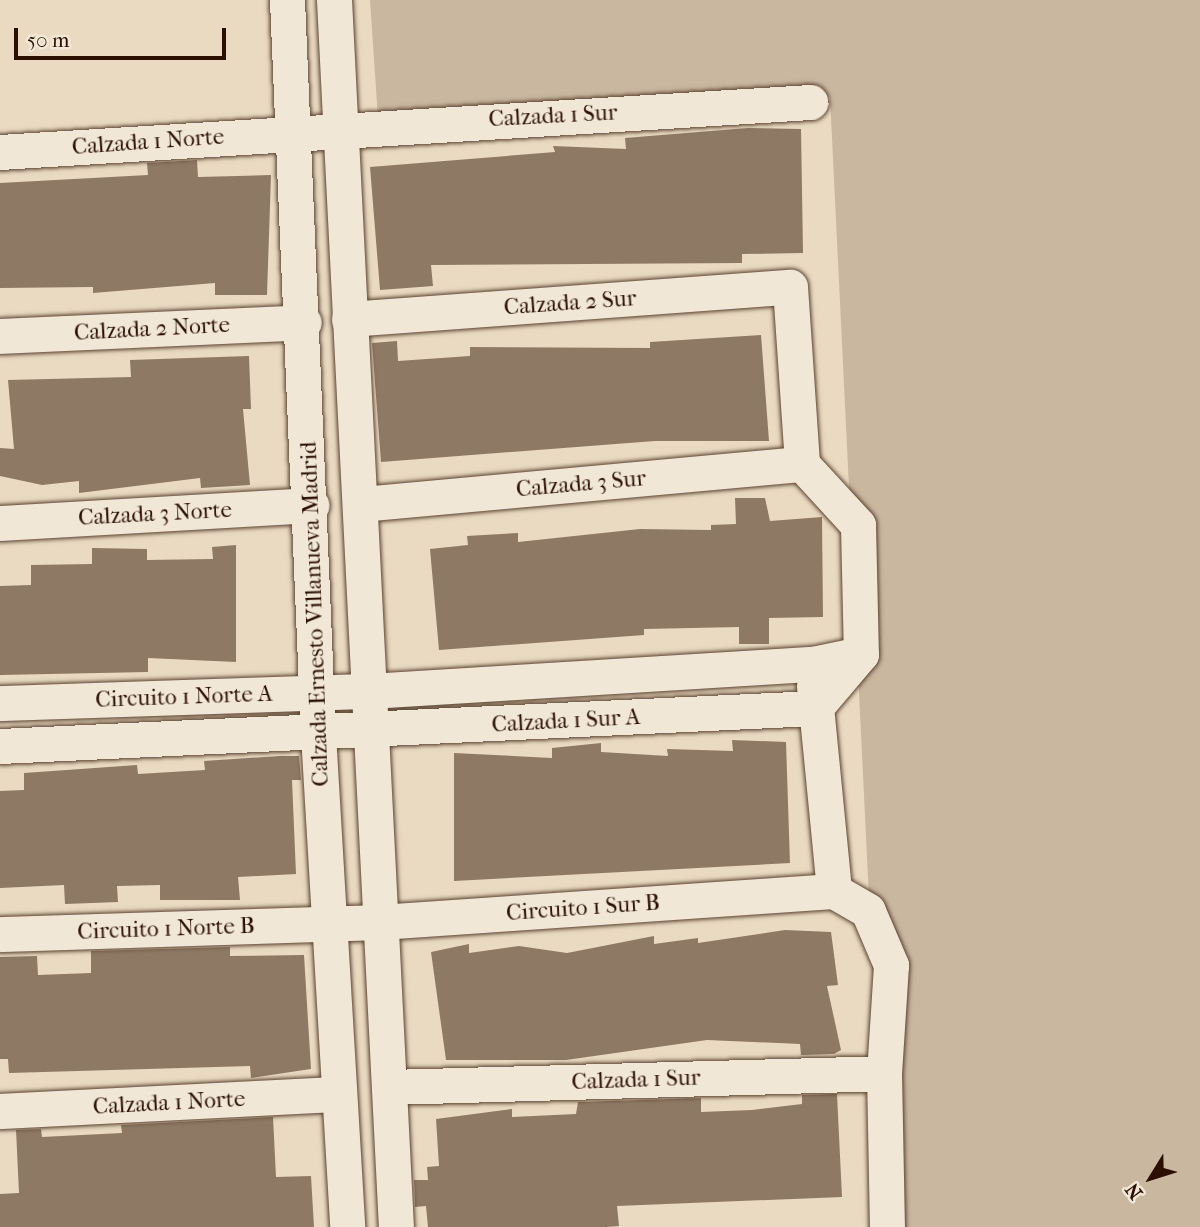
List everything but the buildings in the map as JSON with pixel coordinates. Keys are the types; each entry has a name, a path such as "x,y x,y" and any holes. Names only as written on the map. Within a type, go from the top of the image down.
{"street":[{"name":"Calzada Ernesto Villanueva Madrid","path":"287,0 296,132 318,734 332,923 338,1094 347,1227"},
{"name":"Calzada Ernesto Villanueva Madrid","path":"334,0 338,128 361,504 379,922 396,1227"},
{"name":"Calzada 1 Sur","path":"296,132 810,103"},
{"name":"Calzada 1 Norte","path":"0,152 296,132"},
{"name":"Calzada 2 Sur","path":"349,319 790,287 802,464"},
{"name":"Calzada 2 Norte","path":"0,336 304,322"},
{"name":"Calzada 3 Sur","path":"361,504 802,464"},
{"path":"802,464 858,524 861,654 815,708"},
{"name":"Calzada 3 Norte","path":"0,523 311,505"},
{"name":"Calzada 1 Sur A","path":"369,691 813,664 861,654"},
{"path":"813,664 834,891 868,911 891,965 884,1073 887,1227"},
{"name":"Circuito 1 Norte A","path":"0,703 369,691"},
{"name":"Calzada 1 Sur A","path":"318,734 815,708"},
{"name":"Circuito 1 Norte A","path":"0,746 318,734"},
{"name":"Circuito 1 Sur B","path":"332,923 834,891"},
{"name":"Circuito 1 Norte B","path":"0,934 332,923"},
{"name":"Calzada 1 Sur","path":"389,1087 884,1073"},
{"name":"Calzada 1 Norte","path":"0,1111 338,1094"}],"shaded area":[{"path":"370,0 1200,0 1200,1227 885,1227 830,97 378,118"}]}
